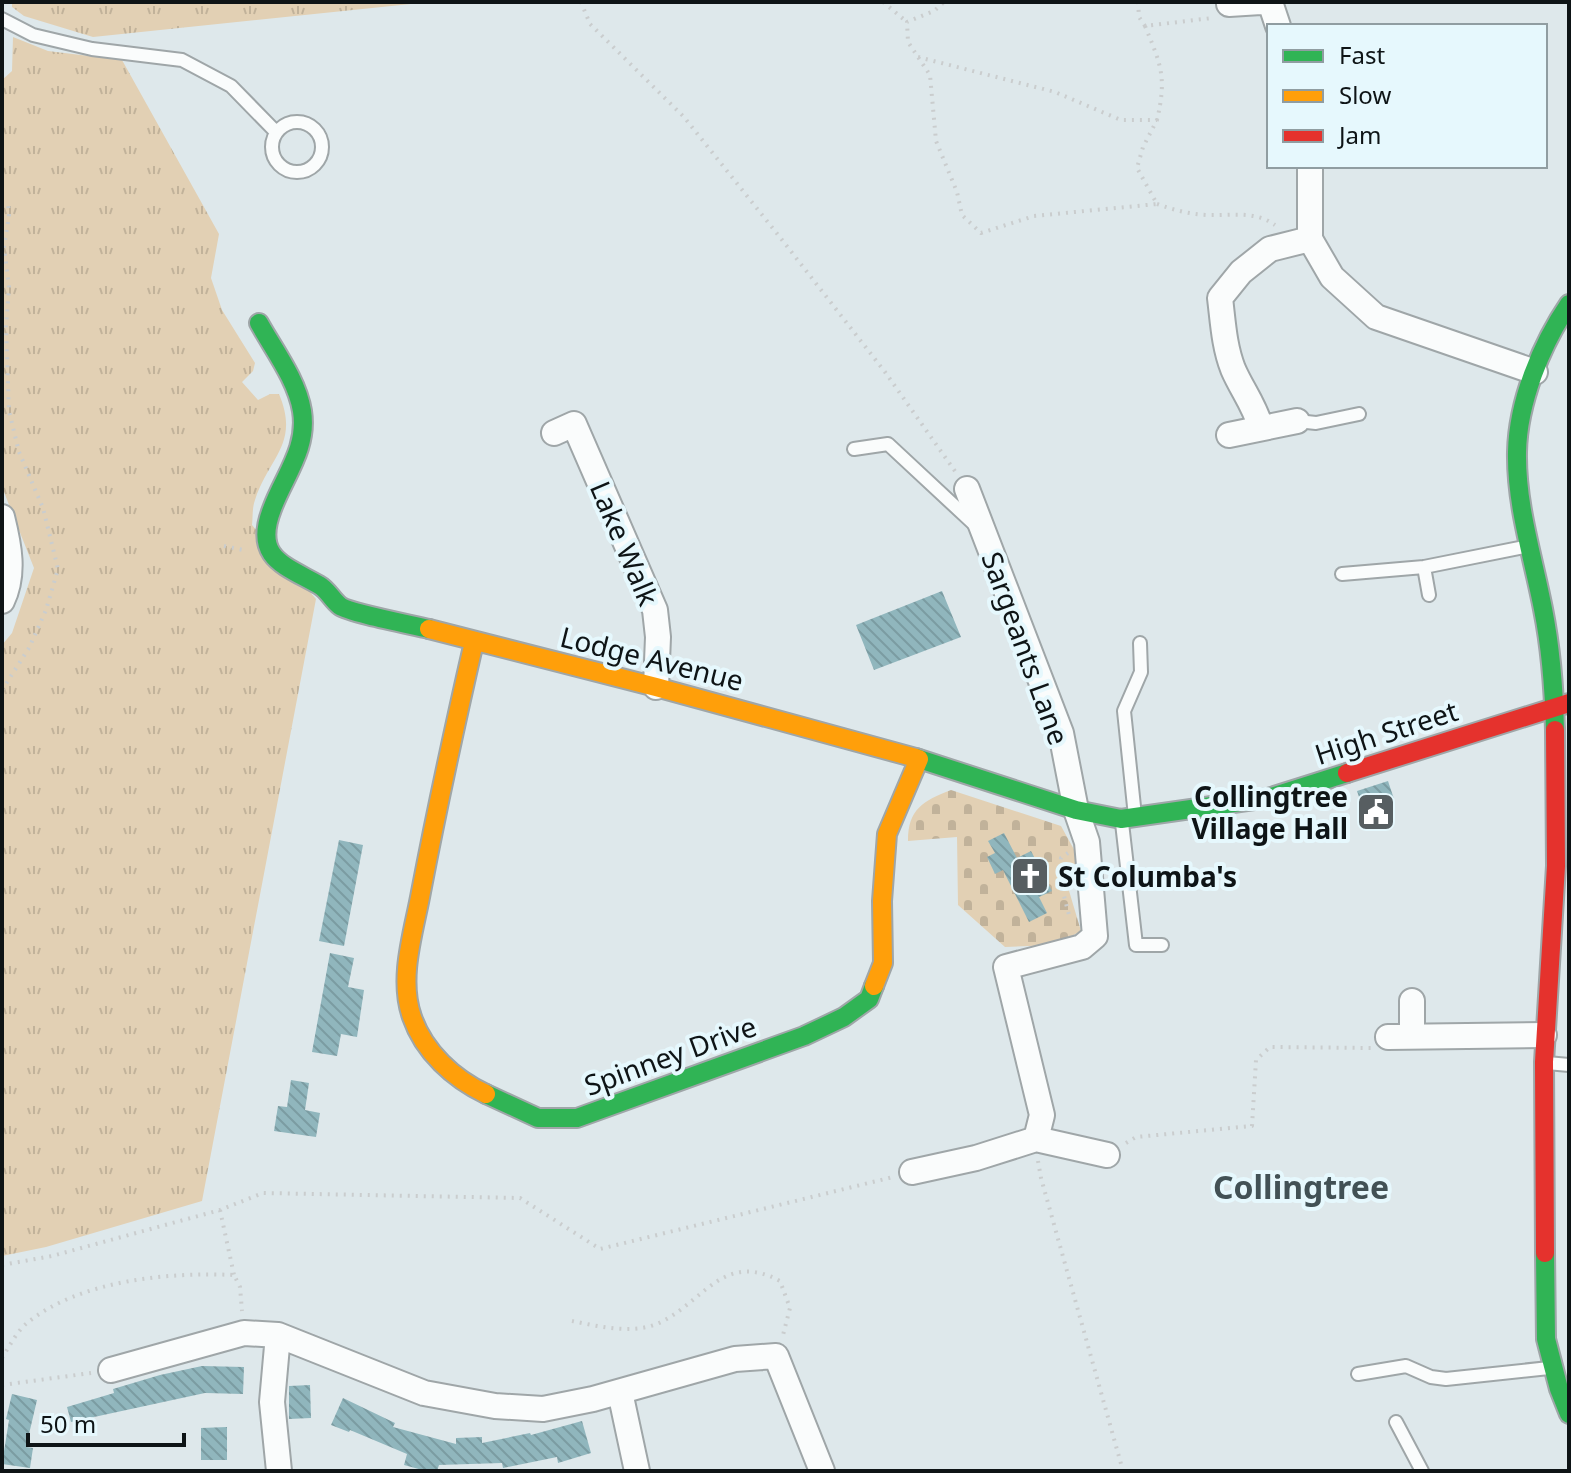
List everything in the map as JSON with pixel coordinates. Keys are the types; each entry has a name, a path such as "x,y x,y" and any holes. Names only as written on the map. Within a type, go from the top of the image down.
{"street":[{"path":"1229,4 1261,2"},
{"path":"1270,2 1277,24"},
{"path":"1310,168 1310,239 1332,277 1376,317 1535,372"},
{"path":"1261,428 1254,405 1234,370 1225,341 1220,298 1241,272 1270,249 1310,239"},
{"path":"1569,304 1556,323 1535,372 1523,413 1517,450 1519,492 1561,705 1562,824 1544,1035 1552,1206 1546,1339 1552,1367 1569,1414"},
{"name":"Lodge Avenue","path":"259,323 302,410 295,464 271,510 266,536 273,556 297,576 324,588 341,607 656,687 919,759 1076,810"},
{"path":"1229,435 1297,421"},
{"name":"Lake Walk","path":"554,433 574,424 655,610 658,637 656,687"},
{"name":"Sargeants Lane","path":"967,489 1061,733 1076,810 1087,842 1095,936 1082,947 1006,967 1042,1115 1036,1139"},
{"path":"2,517 10,547 9,587 2,601"},
{"name":"Spinney Drive","path":"474,642 439,795 406,977 412,1017 431,1052 465,1084 538,1118 577,1118 804,1036 844,1017 869,999 883,963 882,901 887,834 919,759"},
{"name":"High Street","path":"1076,810 1128,819 1268,798 1561,705"},
{"path":"1412,1001 1400,1036 1544,1035"},
{"path":"912,1172 976,1158 1036,1139 1107,1155"},
{"path":"111,1370 244,1333 278,1335 424,1393 495,1406 543,1409 620,1392 735,1359 776,1356 822,1471"},
{"path":"278,1335 272,1402 279,1471"},
{"path":"620,1392 637,1471"}],"lane":[{"path":"2,19 33,35 92,49 182,60 231,86 276,132"},
{"path":"299,121 314,128 322,142 320,159 308,170 284,169 273,156 276,132 299,121"},
{"path":"1297,421 1316,423 1359,414"},
{"path":"854,449 888,444 985,535"},
{"path":"1342,574 1424,567 1529,546"},
{"path":"1424,567 1429,595"},
{"path":"1140,643 1141,672 1124,711 1136,945 1162,945"},
{"path":"1544,1062 1569,1065"},
{"path":"1358,1374 1406,1366 1431,1377 1446,1379 1552,1367"},
{"path":"1396,1422 1422,1471"}],"path":[{"path":"581,2 590,24 684,117 779,236 885,372 967,489"},
{"path":"883,2 907,22 908,42 930,75 936,141 957,192 962,215 981,233 1034,216 1157,204 1180,213 1242,214 1265,218 1278,227 1310,239"},
{"path":"907,22 934,11 944,2"},
{"path":"1138,2 1139,17 1162,67 1163,94 1157,120 1143,147 1137,168 1157,204"},
{"path":"1145,26 1215,18 1229,4"},
{"path":"918,57 1055,92 1121,120 1157,120"},
{"path":"2,690 29,648 46,610 58,569 43,508 19,452 9,411 6,327 9,287 4,247 8,202"},
{"path":"1107,1155 1136,1137 1252,1126 1256,1060 1270,1047 1376,1048 1400,1036"},
{"path":"1036,1139 1041,1178 1123,1471"},
{"path":"2,1265 52,1256 220,1210 263,1193 520,1198 600,1249 912,1172"},
{"path":"220,1210 234,1275 240,1287 244,1333"},
{"path":"572,1321 621,1330 643,1327 664,1320 710,1284 733,1274 760,1270 780,1281 790,1308 788,1324 776,1356"},
{"path":"2,1358 25,1324 59,1304 125,1282 160,1276 194,1273 234,1275"},
{"path":"2,1385 111,1370"}],"green space":[{"path":"12,2 430,2 93,37 24,16 12,7"},
{"path":"13,37 48,51 122,60 219,234 211,278 222,310 255,363 253,371 242,382 258,400 270,394 279,394 285,411 284,438 255,500 252,525 316,599 202,1201 46,1247 2,1256 2,645 12,633 34,568 2,487 2,80 12,71"},
{"path":"951,790 1061,826 1082,864 1064,874 1081,931 1055,945 1005,947 958,905 957,837 908,841 911,821 919,808"}],"building":[{"path":"942,591 961,637 874,670 856,625"},
{"name":"Collingtree Village Hall","path":"1388,781 1394,799 1385,802 1391,822 1370,829 1357,791"},
{"name":"St Columba's","path":"1004,833 1017,858 1031,851 1052,891 1039,897 1047,913 1029,922 1003,870 995,874 987,857 995,853 988,841"},
{"path":"339,840 363,845 344,946 319,941"},
{"path":"330,953 354,958 348,987 364,990 357,1037 341,1034 337,1056 312,1052"},
{"path":"291,1080 309,1083 305,1110 320,1113 316,1137 274,1131 278,1106 287,1107"},
{"path":"202,1366 244,1367 243,1394 205,1393 71,1422 67,1407 114,1393 113,1389"},
{"path":"310,1385 311,1418 289,1419 289,1386"},
{"path":"12,1394 37,1400 26,1447 33,1448 30,1468 2,1464 9,1420 6,1419"},
{"path":"343,1398 395,1423 393,1427 456,1444 456,1438 482,1437 482,1443 531,1435 582,1421 591,1453 558,1463 557,1457 503,1468 502,1463 439,1465 437,1471 426,1471 404,1465 407,1454 331,1425"},
{"path":"227,1427 227,1460 201,1460 201,1428"}],"traffic: fast":[{"path":"1555,730 1548,639 1522,511 1517,452 1518,433 1533,375 1549,337 1569,304"},
{"path":"259,323 295,388 303,425 294,462 267,526 269,549 284,565 322,587 340,606 429,629"},
{"path":"916,758 1076,810 1121,819 1268,798 1347,773"},
{"path":"486,1094 538,1118 577,1118 804,1036 844,1017 869,999 874,986"},
{"path":"1545,1253 1546,1339 1569,1414"}],"traffic: slow":[{"path":"429,629 916,758"},
{"path":"474,642 411,938 407,986 412,1017 432,1053 463,1081 486,1094"},
{"path":"874,986 883,963 882,901 887,834 919,759"}],"traffic: jam":[{"path":"1347,773 1569,703"},
{"path":"1545,1253 1544,1062 1556,866 1555,730"}],"place":[{"name":"Collingtree Village Hall","path":"1376,812"},
{"name":"St Columba's","path":"1030,876"}],"district":[{"name":"Collingtree","path":"1301,1186"}]}
